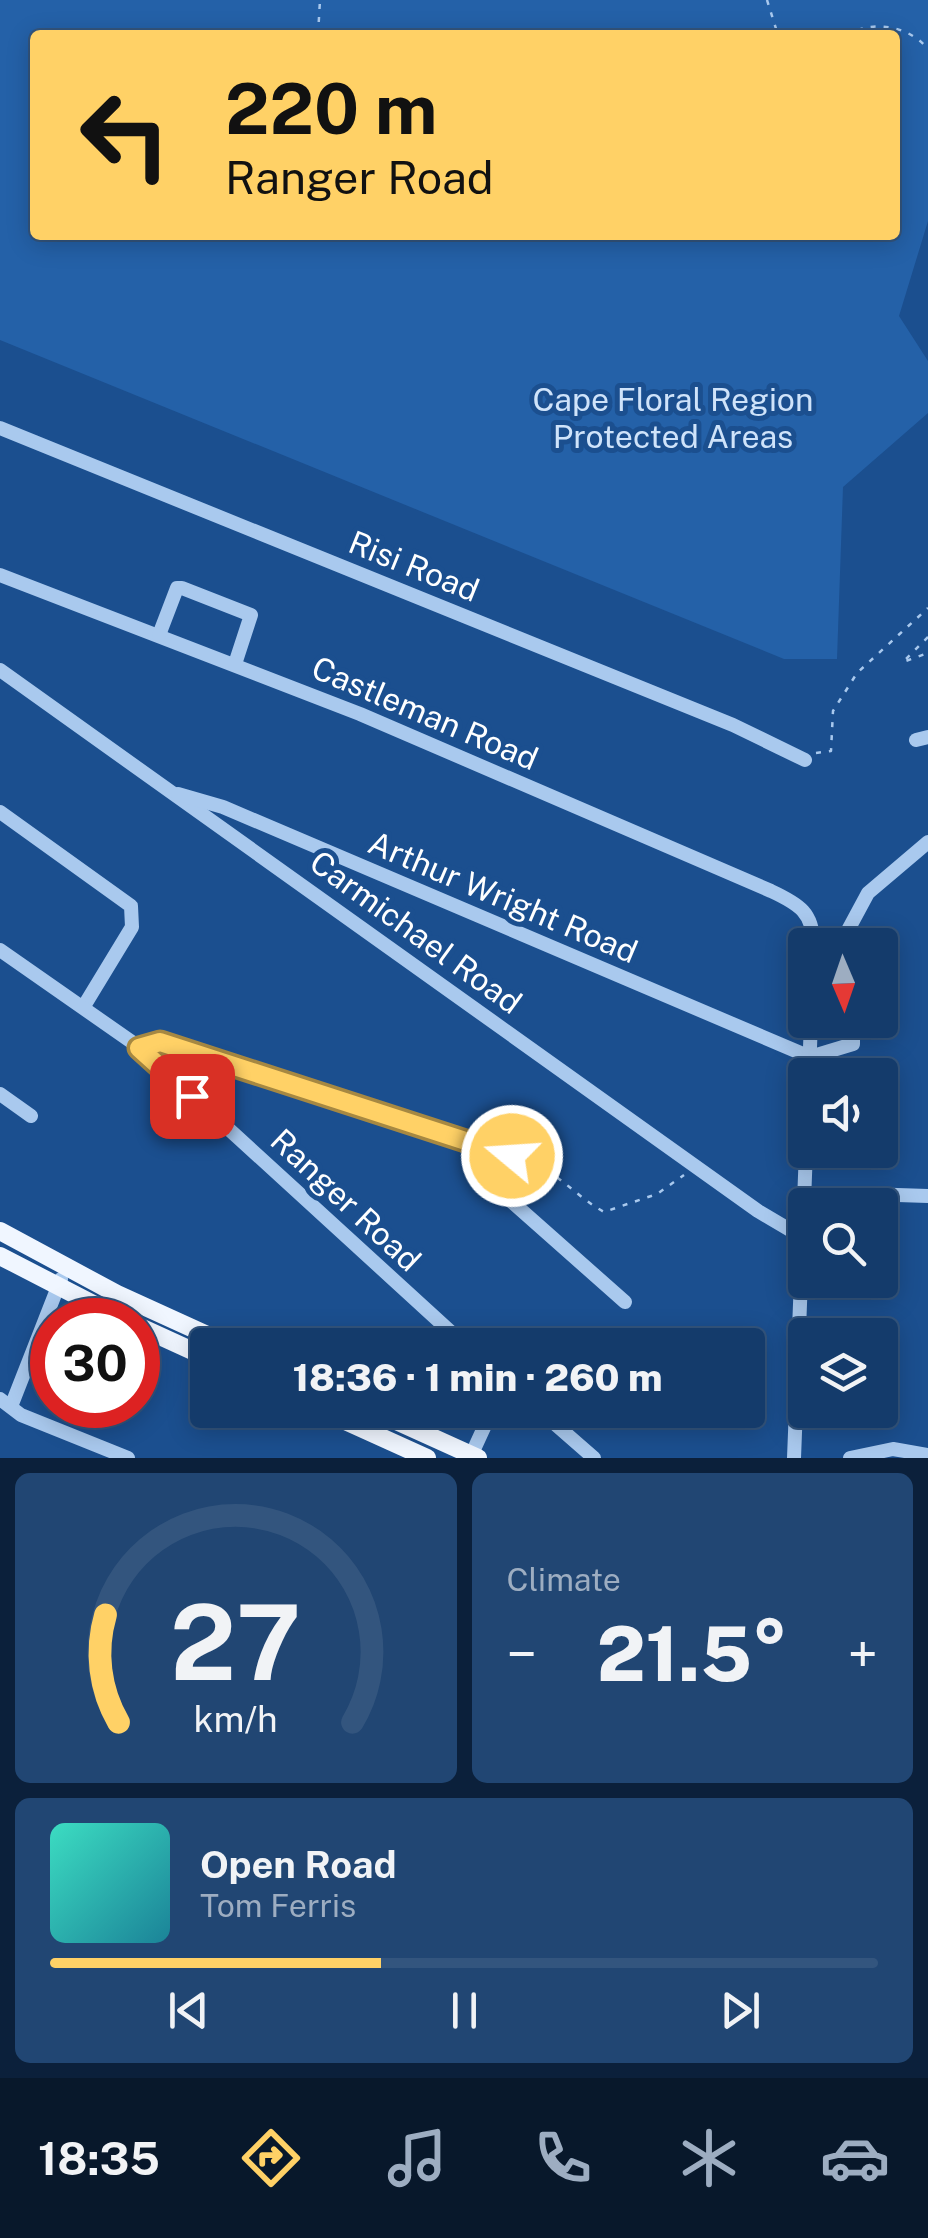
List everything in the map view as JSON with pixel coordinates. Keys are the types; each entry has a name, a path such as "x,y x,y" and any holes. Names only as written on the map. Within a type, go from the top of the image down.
{"main road":[{"path":"0,1232 67,1269 193,1328"},
{"path":"0,1256 78,1298"},
{"path":"160,1336 190,1350"},
{"path":"361,1428 427,1458"},
{"path":"411,1428 473,1457"}],"street":[{"name":"Risi Road","path":"0,428 800,756"},
{"name":"Castleman Road","path":"0,575 235,664 782,896 805,910 813,928"},
{"path":"159,634 177,588 251,615 235,664"},
{"name":"Carmichael Road","path":"0,670 695,1166 788,1228"},
{"name":"Arthur Wright Road","path":"173,794 223,807 810,1057"},
{"path":"0,812 131,906 132,927 84,1006"},
{"path":"849,928 868,893 928,842"},
{"name":"Ranger Road","path":"0,950 139,1048 446,1328"},
{"path":"811,1038 810,1057 853,1044 853,1038"},
{"path":"139,1048 160,1042 512,1156"},
{"path":"0,1094 31,1116"},
{"path":"492,1150 487,1168 494,1186 625,1302"},
{"path":"898,1195 928,1196"},
{"path":"67,1269 6,1401 22,1415 128,1458"},
{"path":"794,1458 800,1298"},
{"path":"473,1457 485,1428"},
{"path":"560,1428 594,1458"},
{"path":"850,1458 893,1450 928,1455"}],"path":[{"path":"318,30 320,0"},
{"path":"767,0 776,30"},
{"path":"862,30 902,30 928,49"},
{"path":"800,756 832,751 833,711 856,673 928,608"},
{"path":"928,637 903,662 928,652"},
{"path":"512,1156 544,1166 576,1196 604,1212 657,1194 695,1166"}],"green space":[{"name":"Cape Floral Region Protected Areas","path":"0,0 928,0 928,221 899,316 928,361 928,413 843,487 837,659 784,659 0,340"}],"route":[{"path":"192,1096 139,1048 157,1041 512,1156"}]}
